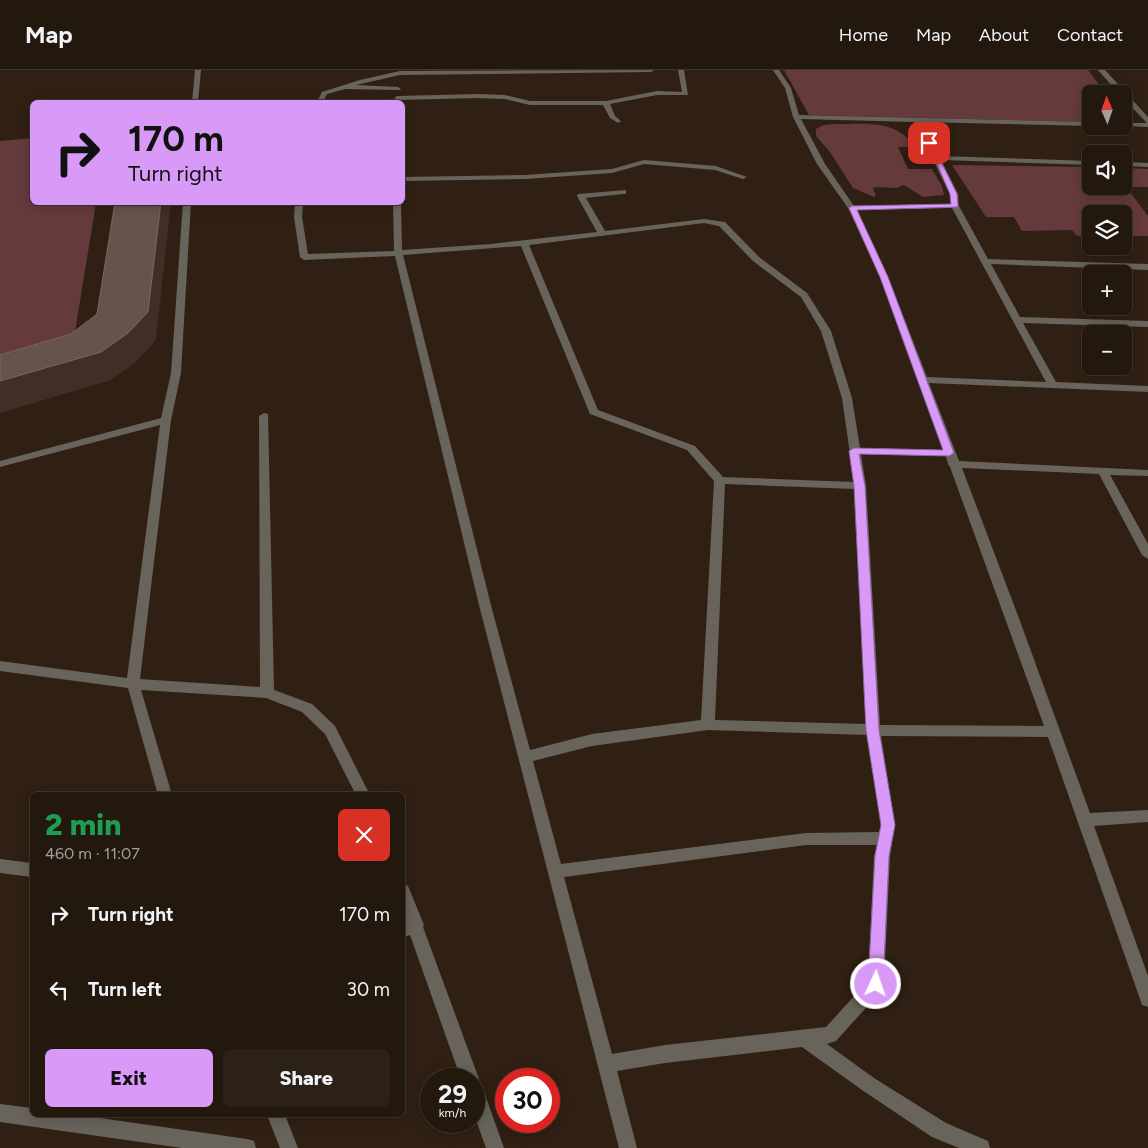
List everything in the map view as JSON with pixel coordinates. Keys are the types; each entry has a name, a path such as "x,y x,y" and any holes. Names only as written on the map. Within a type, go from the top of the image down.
{"street":[{"path":"195,100 198,70"},
{"path":"321,100 324,93 400,71 651,70"},
{"path":"676,70 685,70"},
{"path":"400,71 397,100 478,96 505,97 530,103 606,103 657,94 686,94 681,70"},
{"path":"776,70 788,88 796,117 821,164 852,208 884,277 1014,621 1148,999"},
{"path":"1101,70 1115,85"},
{"path":"344,87 398,89"},
{"path":"606,103 612,117 618,121"},
{"path":"1132,104 1148,121"},
{"path":"796,117 1082,124"},
{"path":"917,120 954,194 955,206 1052,384"},
{"path":"1132,125 1148,125"},
{"path":"936,158 1082,163"},
{"path":"405,179 526,177 603,172 644,162 692,164 716,168 744,177"},
{"path":"1132,164 1148,165"},
{"path":"602,234 581,196 623,192"},
{"path":"164,792 133,684 166,420 176,374 188,205"},
{"path":"299,205 298,217 304,257 524,244 704,221 722,224 756,259 804,295 826,331 848,398 860,486 873,730 888,825 882,856 876,984 830,1035 665,1054 606,1064"},
{"path":"397,205 399,252 486,610 628,1148"},
{"path":"852,208 955,206"},
{"path":"524,244 594,412 691,448 720,480 708,725"},
{"path":"985,261 1148,267"},
{"path":"1018,320 1148,324"},
{"path":"922,380 1148,389"},
{"path":"264,416 267,693"},
{"path":"0,464 166,420"},
{"path":"854,451 1148,473"},
{"path":"1103,471 1148,555"},
{"path":"720,480 860,486"},
{"path":"0,666 133,684 267,693 307,708 330,730 361,792"},
{"path":"525,758 592,740 708,725 873,730 1054,732"},
{"path":"1085,820 1148,816"},
{"path":"556,871 806,838 886,838"},
{"path":"0,866 30,870"},
{"path":"405,907 409,928 466,1068"},
{"path":"805,1038 868,1084 938,1130 982,1148"},
{"path":"0,1113 247,1148"},
{"path":"277,1117 289,1148"},
{"path":"485,1121 494,1148"}],"shaded area":[{"path":"784,70 1088,70 1099,85 1082,85 1082,122 809,115"},
{"path":"824,125 880,125 890,127 899,132 916,147 898,147 908,169 932,169 942,186 944,195 923,197 904,185 896,188 874,187 876,195 874,197 853,188 830,152 816,136 816,129"},
{"path":"30,138 30,205 96,205 72,350 0,378 0,141"},
{"path":"952,165 1082,167 1082,195 1132,195 1148,216 1148,236 1132,236 1132,205 1082,205 1082,236 1077,236 1072,230 1022,231 1014,217 986,217"},
{"path":"1132,168 1148,169 1148,187 1132,187"}],"building":[{"path":"115,205 161,205 148,312 128,333 101,352 0,381 0,355 71,334 97,314"}],"route":[{"path":"876,984 882,856 888,825 873,730 860,486 854,451 949,453 884,277 852,208 955,206 954,194 929,143"}]}
